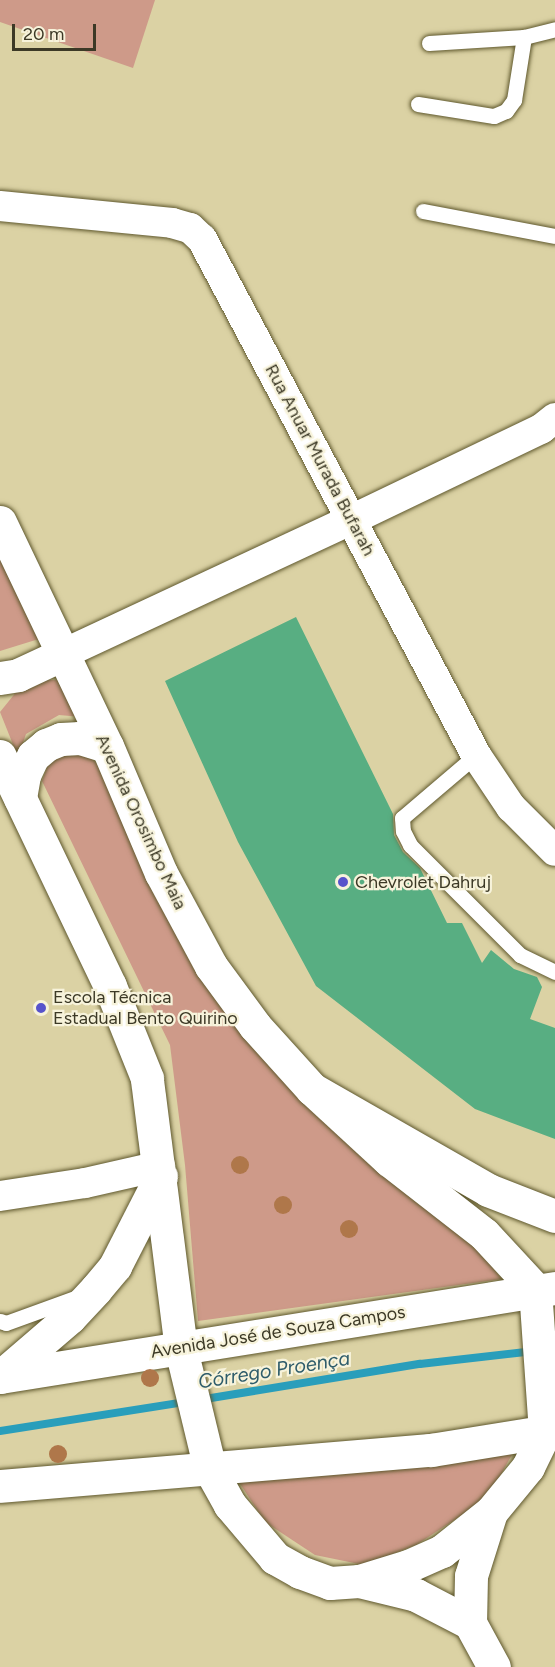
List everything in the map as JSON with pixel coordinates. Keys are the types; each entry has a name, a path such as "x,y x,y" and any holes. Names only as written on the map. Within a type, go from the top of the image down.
{"main road":[{"name":"Avenida Orosimbo Maia","path":"0,522 107,746 161,873 211,966 255,1026 312,1089 389,1160 484,1234 542,1299"},
{"path":"0,678 18,675 63,654"},
{"path":"20,798 24,775 33,756 46,745 61,739 80,738 107,746"},
{"path":"0,756 110,986 140,1055 147,1078 183,1359 207,1459 230,1505 274,1558 300,1572 330,1583 359,1581 408,1566 442,1551 492,1512 528,1467 550,1431 541,1379 542,1299"},
{"path":"312,1089 488,1190 555,1216"},
{"path":"0,1377 70,1317 96,1289 120,1256 160,1171"},
{"name":"Avenida José de Souza Campos","path":"0,1377 183,1359 542,1299"},
{"path":"0,1486 207,1459 431,1450 550,1431"},
{"path":"492,1512 471,1576 470,1623 494,1667"},
{"path":"359,1581 416,1595 470,1623"}],"street":[{"name":"Rua Anuar Murada Bufarah","path":"0,206 172,222 190,228 202,239 476,755 511,807 555,851"},
{"path":"63,654 550,427"},
{"path":"0,1196 160,1171"}],"lane":[{"path":"429,44 524,37 555,29"},
{"path":"418,104 494,116 506,111 514,100 524,37"},
{"path":"423,211 555,236"},
{"path":"476,755 402,818 402,831 410,845 520,955 555,972"},
{"path":"0,1321 6,1323 96,1289"}],"shaded area":[{"path":"0,0 155,0 133,68 0,22"},
{"path":"0,550 42,638 0,651"},
{"path":"45,680 63,680 82,717 59,715 26,734 18,757 0,712 17,691"},
{"path":"84,752 102,768 184,943 396,1181 480,1252 502,1279 198,1321 185,1165 170,1045 42,781 50,759"},
{"path":"515,1449 488,1498 416,1545 364,1565 315,1555 265,1522 237,1479"}],"building":[{"name":"Chevrolet Dahruj","path":"296,617 393,814 394,835 403,852 420,868 447,923 462,923 482,963 491,950 514,969 537,977 542,987 530,1019 555,1028 555,1139 475,1109 316,986 238,842 165,681"}],"waterway":[{"name":"Córrego Proença","path":"199,1400 420,1364 534,1351"},
{"name":"Córrego Proença","path":"0,1431 186,1402"}],"place":[{"name":"Chevrolet Dahruj","path":"343,882"},
{"name":"Escola Técnica Estadual Bento Quirino","path":"41,1008"}]}
